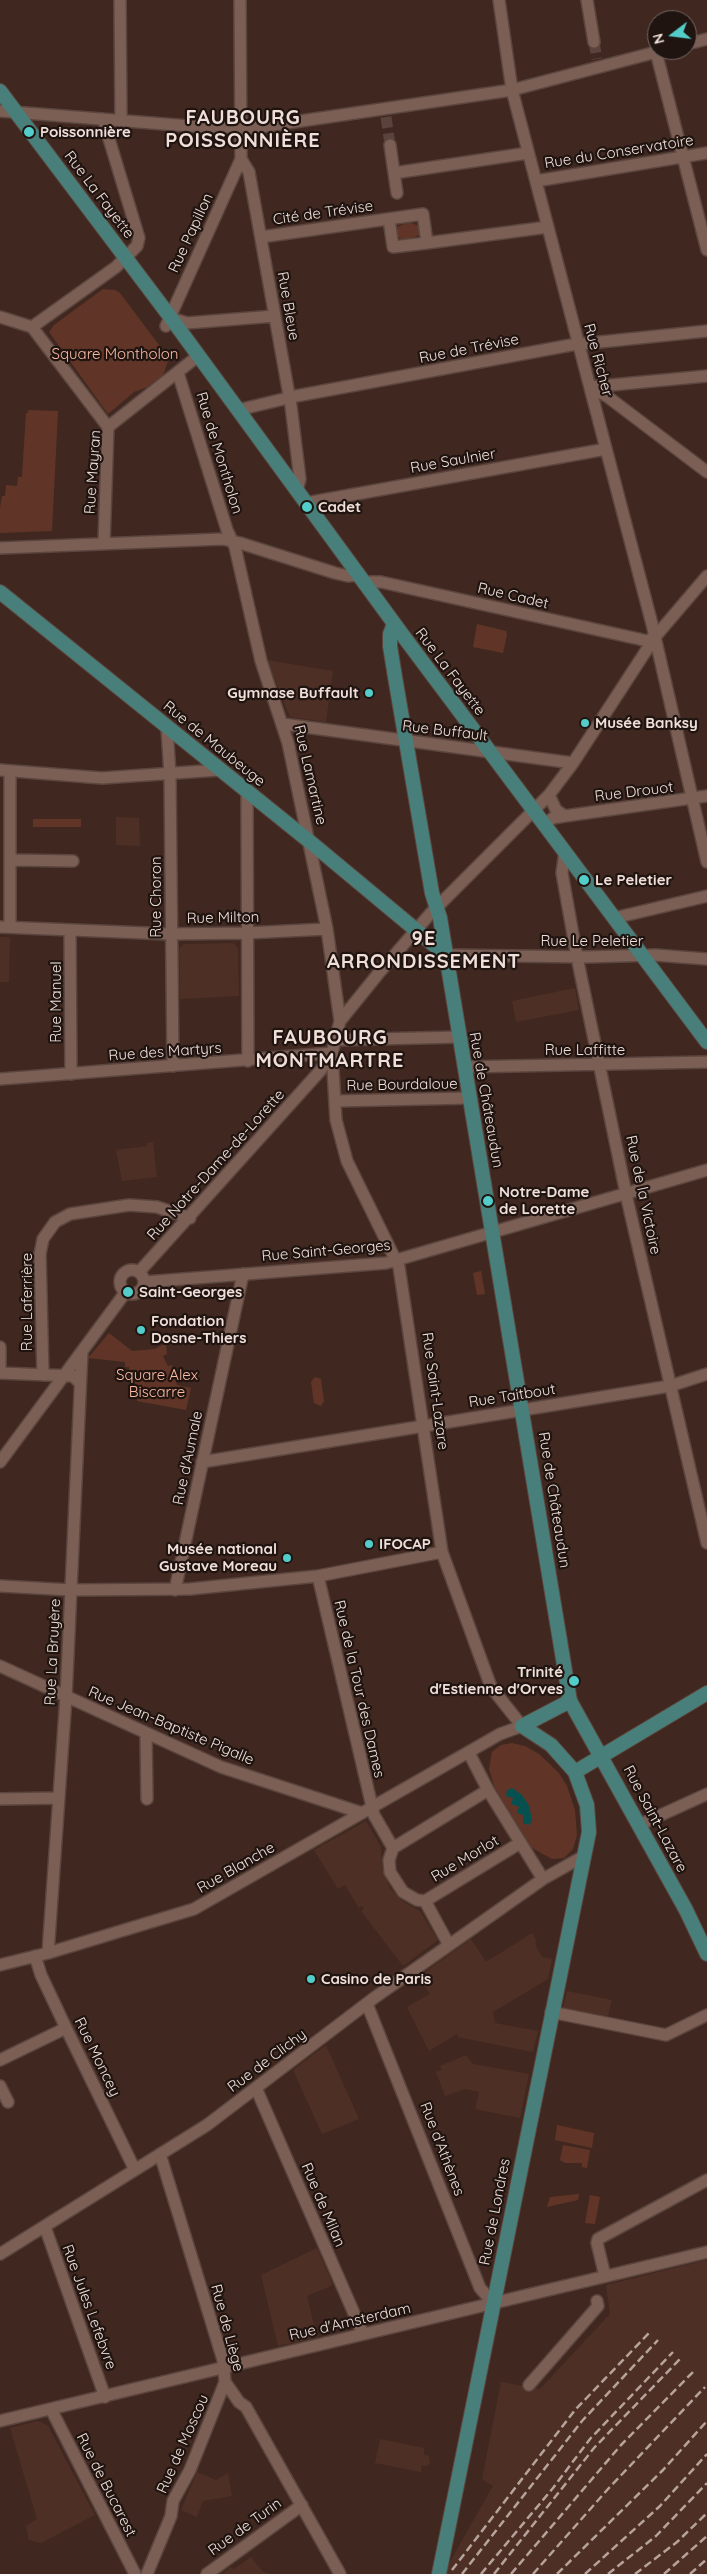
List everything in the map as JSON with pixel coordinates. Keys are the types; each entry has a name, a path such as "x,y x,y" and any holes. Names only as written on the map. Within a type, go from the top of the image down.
{"main road":[{"name":"Rue La Fayette","path":"0,92 125,257 168,322 198,356 394,624 707,1042"},
{"name":"Rue de Maubeuge","path":"0,592 219,770 309,840 441,950"},
{"name":"Rue de Châteaudun","path":"394,624 390,634 390,646 411,740 432,893 437,908 441,950 470,1098 570,1701"},
{"path":"570,1701 522,1726 550,1745 574,1772 707,1693"},
{"name":"Rue Saint-Lazare","path":"570,1701 603,1756 686,1910 707,1954"},
{"name":"Rue de Londres","path":"439,2574 589,1832 589,1816 574,1772"}],"street":[{"path":"120,0 121,120"},
{"name":"Rue Bleue","path":"240,0 241,160 249,172 261,237 289,398 302,497"},
{"name":"Rue Richer","path":"498,0 512,90 655,637 707,862"},
{"path":"587,0 594,42"},
{"path":"0,111 240,128 386,113 512,90 598,63 647,54"},
{"path":"662,60 682,157 707,250"},
{"path":"32,327 108,273 137,246 139,238 103,119"},
{"path":"390,145 396,193"},
{"name":"Rue du Conservatoire","path":"536,181 707,152"},
{"path":"394,173 528,153"},
{"name":"Rue Papillon","path":"168,322 174,305 241,160"},
{"name":"Cité de Trévise","path":"261,237 423,214 427,243"},
{"name":"Cité de Trévise","path":"389,219 393,247 548,227"},
{"path":"168,322 187,323 275,316"},
{"path":"0,317 32,327 108,427"},
{"name":"Rue de Trévise","path":"238,410 289,398 579,344 707,331"},
{"name":"Rue Mayran","path":"104,543 108,427 198,356"},
{"name":"Rue de Montholon","path":"178,373 232,541"},
{"path":"590,387 707,376"},
{"path":"590,387 608,397 707,472"},
{"name":"Rue Saulnier","path":"302,497 606,449"},
{"name":"Rue Cadet","path":"0,548 104,543 232,541 348,576 639,640 647,641 655,637"},
{"name":"Rue Lamartine","path":"232,541 261,661 283,724 327,929 340,1021"},
{"path":"332,1053 340,1021 412,926 437,908 549,795 573,763 655,637 707,576"},
{"name":"Rue Buffault","path":"283,724 573,763"},
{"name":"Rue Choron","path":"167,728 170,775 170,934 173,1066"},
{"path":"5,927 12,860 5,771 102,778 170,775 219,770"},
{"path":"247,792 248,1061"},
{"path":"549,795 556,810 565,816"},
{"name":"Rue Drouot","path":"544,824 553,818 707,796"},
{"name":"Rue de la Victoire","path":"565,851 562,873 578,957 627,1193 707,1543"},
{"path":"12,860 72,861"},
{"path":"614,918 707,896"},
{"name":"Rue Milton","path":"5,927 170,934 327,929"},
{"name":"Rue Manuel","path":"70,930 71,1074"},
{"name":"Rue Le Peletier","path":"441,950 578,957 655,956 707,959"},
{"path":"336,1040 459,1037"},
{"name":"Rue des Martyrs","path":"0,1079 332,1053"},
{"name":"Rue Saint-Lazare","path":"332,1053 339,1134 347,1161 396,1260 407,1310 442,1552 491,1687 522,1726"},
{"name":"Rue Notre-Dame-de-Lorette","path":"142,1277 190,1218 320,1071 332,1053"},
{"name":"Rue Laffitte","path":"464,1067 707,1062"},
{"name":"Rue Bourdaloue","path":"336,1101 470,1098"},
{"name":"Rue Saint-Georges","path":"142,1277 243,1274 386,1263 492,1230 707,1170"},
{"name":"Rue Laferrière","path":"43,1375 40,1254 43,1239 54,1222 70,1214 129,1205 157,1206 190,1218"},
{"path":"128,1271 142,1277 142,1290 137,1294 125,1292 121,1286 121,1276 128,1271"},
{"name":"Rue d'Aumale","path":"175,1590 243,1274"},
{"path":"0,1462 125,1292"},
{"path":"0,1347 0,1373 73,1376 80,1383"},
{"name":"Rue La Bruyère","path":"48,1953 66,1697 82,1351"},
{"name":"Rue Taitbout","path":"202,1462 670,1386 707,1374"},
{"path":"0,1586 71,1590 175,1590 318,1576 442,1552"},
{"name":"Rue de la Tour des Dames","path":"318,1576 367,1811 393,1848"},
{"name":"Rue Jean-Baptiste Pigalle","path":"0,1666 222,1767 367,1811"},
{"name":"Rue Blanche","path":"0,1965 48,1953 194,1909 500,1734 522,1726"},
{"path":"146,1734 147,1799"},
{"path":"468,1753 488,1790 543,1879"},
{"path":"449,1945 425,1901 409,1897 393,1880 389,1860 393,1848 488,1790"},
{"path":"639,1825 707,1794"},
{"path":"0,1799 58,1798"},
{"name":"Rue Morlot","path":"425,1901 520,1843"},
{"name":"Rue de Clichy","path":"0,2254 207,2125 367,2004 449,1945 543,1879 584,1856"},
{"name":"Rue Moncey","path":"35,1956 41,1975 135,2170"},
{"name":"Rue d'Athènes","path":"367,2004 480,2288 493,2303"},
{"path":"552,2012 666,2035 707,2015"},
{"path":"0,2060 66,2028"},
{"path":"0,2086 8,2102"},
{"name":"Rue de Milan","path":"256,2088 363,2334"},
{"name":"Rue de Liège","path":"160,2154 218,2341 225,2382 239,2402 246,2407 340,2574"},
{"path":"605,2276 597,2244 598,2239 707,2180"},
{"name":"Rue Jules Lefebvre","path":"45,2227 106,2397"},
{"name":"Rue d'Amsterdam","path":"0,2421 707,2252"},
{"path":"528,2385 598,2306 597,2301"},
{"name":"Rue de Moscou","path":"147,2574 171,2516 173,2501 190,2470 225,2382"},
{"name":"Rue de Bucarest","path":"50,2409 135,2574"},
{"name":"Rue de Turin","path":"207,2574 302,2505"}],"shaded area":[{"path":"267,660 333,671 326,722 290,717"},
{"path":"116,817 139,818 140,846 116,845"},
{"path":"0,937 10,937 9,982 0,982"},
{"path":"233,943 238,948 239,996 180,999 179,949 184,944"},
{"path":"575,988 579,1010 516,1022 512,1001"},
{"path":"153,1142 157,1177 122,1181 116,1150 147,1146 147,1143"},
{"path":"366,1821 381,1847 382,1868 390,1888 401,1900 420,1911 438,1940 403,1966 361,1911 364,1909 362,1906 359,1908 345,1885 338,1889 314,1850"},
{"path":"532,1933 542,1957 552,1959 548,1979 493,2012 495,2023 538,2031 533,2052 458,2037 457,2034 429,2051 407,2007 430,1994 418,1977 471,1939 486,1962"},
{"path":"567,1991 612,2000 608,2016 563,2008"},
{"path":"326,2045 359,2119 322,2134 293,2070"},
{"path":"466,2055 473,2064 529,2074 520,2118 475,2109 479,2092 465,2089 445,2096 436,2072 442,2070 440,2066"},
{"path":"317,2248 333,2285 307,2296 317,2337 278,2346 261,2275"},
{"path":"707,2260 707,2574 439,2574 448,2565 493,2486 482,2479 501,2382 540,2389 610,2314 606,2285"},
{"path":"38,2421 48,2426 95,2515 41,2543 29,2540 26,2526 37,2519 10,2428"},
{"path":"380,2439 424,2448 424,2455 429,2456 430,2464 427,2466 422,2465 421,2472 375,2463"},
{"path":"197,2472 216,2480 228,2473 232,2496 203,2501 197,2517 181,2510"},
{"path":"251,2557 263,2572 271,2574 222,2574 231,2567 234,2569"}],"green space":[{"path":"409,222 419,226 419,235 406,241 397,237 395,231 397,227"},
{"name":"Square Montholon","path":"103,289 115,290 120,293 165,353 168,361 163,375 147,387 134,392 108,414 49,332 54,325"},
{"path":"28,410 58,411 52,531 0,533 0,508 2,496 5,496 6,485 17,486 18,477 22,477 26,413 28,413"},
{"path":"477,624 506,631 507,635 503,653 473,647"},
{"path":"33,819 81,819 81,827 33,827"},
{"path":"481,1271 485,1294 477,1295 473,1273"},
{"name":"Square Alex Biscarre","path":"109,1333 132,1351 155,1349 166,1343 167,1354 163,1356 168,1366 172,1365 177,1385 191,1388 186,1410 137,1401 137,1392 129,1390 129,1367 125,1367 125,1362 88,1358"},
{"path":"315,1377 321,1379 324,1401 321,1406 314,1403 311,1382"},
{"path":"512,1743 525,1746 539,1754 559,1773 567,1786 575,1810 577,1835 573,1849 564,1858 552,1859 532,1848 494,1786 489,1769 492,1752 501,1745"},
{"path":"557,2125 594,2133 592,2148 555,2140"},
{"path":"563,2145 590,2150 587,2168 582,2167 582,2163 565,2163 560,2160"},
{"path":"579,2194 578,2200 547,2207 550,2197"},
{"path":"590,2195 600,2197 595,2224 585,2223"}],"water":[{"path":"512,1788 522,1795 529,1806 532,1820 529,1825 523,1823 523,1815 517,1813 519,1807 511,1804 513,1798 506,1796 507,1790"}],"tunnel":[{"path":"594,42 597,59"},
{"path":"386,117 390,145"}],"railway":[{"path":"452,2570 575,2410 650,2332"},
{"path":"462,2574 582,2421 658,2340"},
{"path":"481,2574 553,2488 590,2439 673,2352"},
{"path":"494,2574 594,2448 680,2359"},
{"path":"511,2574 621,2445 693,2372"},
{"path":"533,2574 608,2489 705,2387"},
{"path":"557,2574 663,2470 707,2421"},
{"path":"585,2574 660,2506 707,2454"},
{"path":"608,2574 656,2536 707,2483"},
{"path":"635,2574 677,2542 707,2513"},
{"path":"664,2574 707,2536"},
{"path":"690,2574 707,2559"}],"place":[{"name":"Poissonnière","path":"29,132"},
{"name":"Cadet","path":"307,507"},
{"name":"Gymnase Buffault","path":"369,693"},
{"name":"Musée Banksy","path":"585,723"},
{"name":"Le Peletier","path":"584,880"},
{"name":"Notre-Dame de Lorette","path":"488,1201"},
{"name":"Saint-Georges","path":"128,1292"},
{"name":"Fondation Dosne-Thiers","path":"141,1330"},
{"name":"IFOCAP","path":"369,1544"},
{"name":"Musée national Gustave Moreau","path":"287,1558"},
{"name":"Trinité d'Estienne d'Orves","path":"574,1681"},
{"name":"Casino de Paris","path":"311,1979"}],"district":[{"name":"FAUBOURG POISSONNIÈRE","path":"243,130"},
{"name":"9E ARRONDISSEMENT","path":"424,950"},
{"name":"FAUBOURG MONTMARTRE","path":"330,1050"}]}
